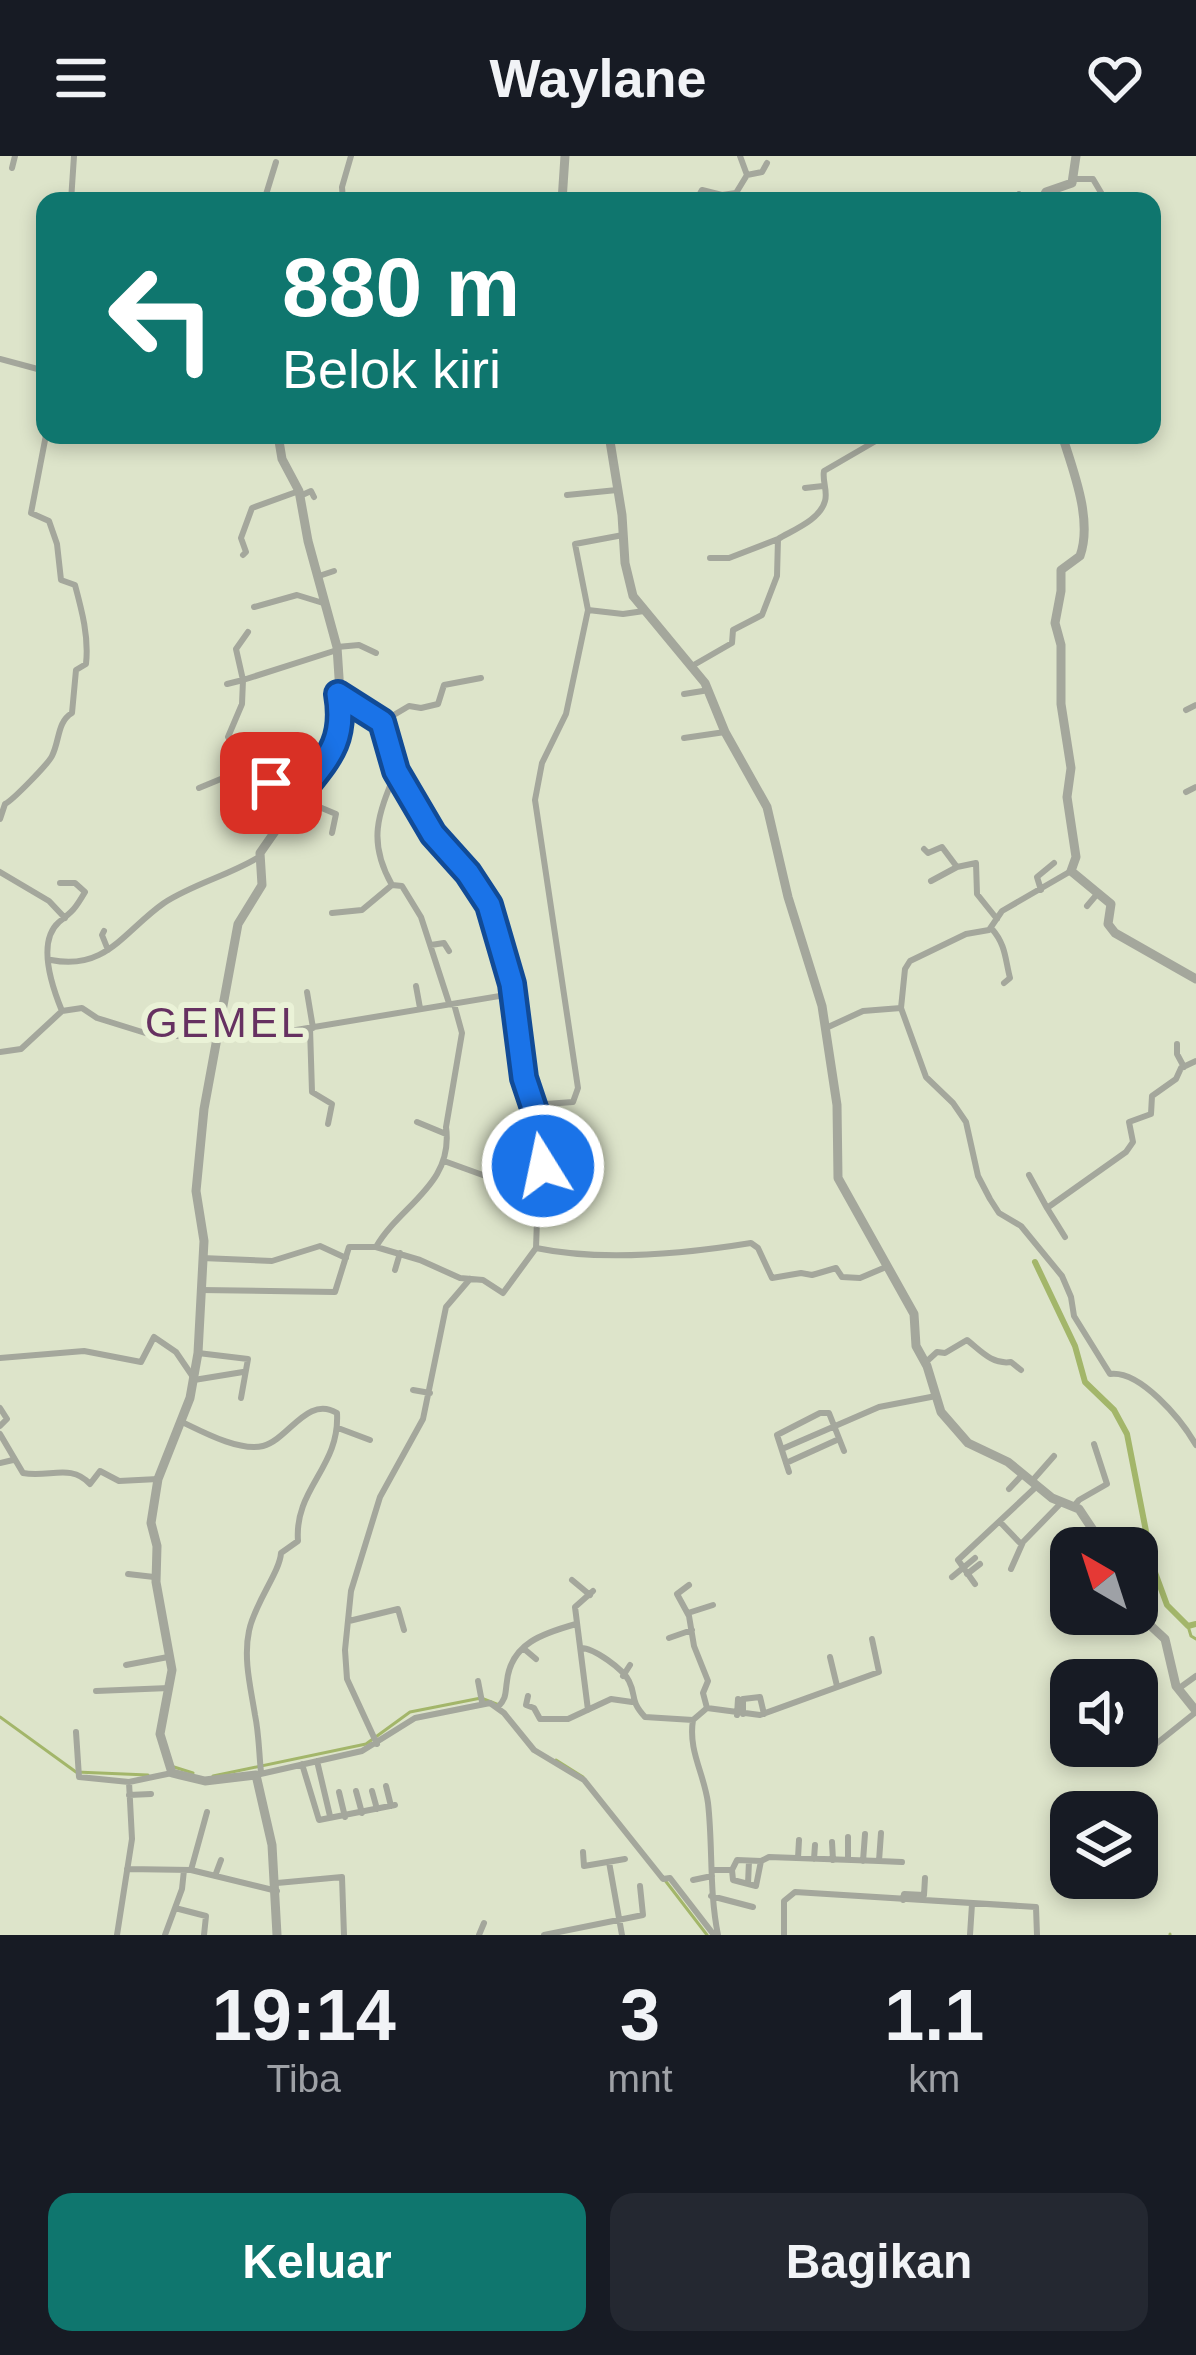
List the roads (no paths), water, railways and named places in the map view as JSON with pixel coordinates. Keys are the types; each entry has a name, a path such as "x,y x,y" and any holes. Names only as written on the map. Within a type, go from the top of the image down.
{"street":[{"path":"12,168 15,156"},
{"path":"72,192 74,156"},
{"path":"342,192 351,156"},
{"path":"563,192 565,156"},
{"path":"740,156 747,175"},
{"path":"1046,192 1068,186 1075,178 1076,156"},
{"path":"267,192 276,162"},
{"path":"737,192 747,175 761,172 767,164"},
{"path":"1075,178 1093,178 1101,192"},
{"path":"0,358 36,368"},
{"path":"0,819 5,804 14,801 33,774 45,769 63,719 73,713 76,670 86,662 86,632 75,585 60,578 49,521 31,513 44,444"},
{"path":"51,960 80,963 108,950 167,902 260,857 339,737 337,649 299,494 280,444"},
{"path":"611,444 629,585 644,611 709,690 724,732 767,807 826,1028 839,1133 839,1181 914,1314 916,1346 944,1417 963,1440 1074,1506 1090,1527"},
{"path":"710,558 729,558 804,525 826,499 821,476 871,444"},
{"path":"992,929 1002,911 1071,871 1076,860 1067,793 1072,776 1062,716 1061,644 1055,623 1061,569 1080,557 1084,541 1074,471 1065,444"},
{"path":"805,488 823,486"},
{"path":"567,495 619,489"},
{"path":"243,555 241,536 252,508 311,491 314,497"},
{"path":"532,1105 571,1103 578,1094 535,793 542,763 567,709 588,610 575,544 622,536"},
{"path":"692,666 732,643 733,630 761,616 777,576 778,539"},
{"path":"319,576 334,571"},
{"path":"254,607 297,596 326,603"},
{"path":"588,610 644,611"},
{"path":"248,632 236,648 242,704 228,740 254,780 300,794 337,814 332,833"},
{"path":"226,684 337,649 359,645 376,653"},
{"path":"382,722 409,706 438,704 444,685 481,678"},
{"path":"684,694 709,690"},
{"path":"201,1290 333,1293 339,1288 352,1244 400,1253 483,1280 506,1293 536,1248 546,1145 532,1105 512,994 489,905 433,834 396,771 382,722 338,694"},
{"path":"1186,710 1196,705"},
{"path":"684,738 724,732"},
{"path":"199,788 245,770"},
{"path":"392,885 376,828 396,771"},
{"path":"1186,792 1196,787"},
{"path":"924,849 928,853 942,847 957,867"},
{"path":"171,1770 160,1728 172,1670 155,1577 157,1546 151,1523 158,1479 194,1379 204,1241 196,1202 204,1109 238,923 262,885 260,857"},
{"path":"931,881 976,863 977,895 997,919"},
{"path":"1041,890 1036,878 1054,863"},
{"path":"1071,871 1112,905 1108,924 1115,933 1196,979"},
{"path":"0,872 49,901 66,919"},
{"path":"60,883 75,883 85,892 72,916 52,934 50,986 62,1011"},
{"path":"332,913 362,910 392,885 402,886 414,903 462,1033 444,1162 409,1212 376,1247"},
{"path":"1087,906 1098,893"},
{"path":"992,929 1009,962 1010,978 1004,983"},
{"path":"992,929 966,934 908,963 901,1008 926,1077 953,1102 967,1126 978,1176 996,1209 1021,1226 1062,1276 1073,1314 1110,1373 1126,1373 1167,1404 1196,1445"},
{"path":"104,931 108,950"},
{"path":"430,945 444,943 449,951"},
{"path":"416,986 420,1008"},
{"path":"307,992 313,1028 312,1092 332,1104 328,1124"},
{"path":"0,1052 21,1049 62,1011 84,1009 147,1035 246,1036 512,994"},
{"path":"826,1028 863,1011 901,1008"},
{"path":"235,1022 244,1023 246,1036"},
{"path":"329,1024 330,1035"},
{"path":"313,1028 320,1039"},
{"path":"1177,1044 1184,1067"},
{"path":"1047,1208 1126,1152 1132,1142 1129,1121 1151,1114 1151,1098 1196,1061"},
{"path":"417,1122 446,1134"},
{"path":"826,1137 839,1133"},
{"path":"444,1162 538,1195"},
{"path":"1029,1175 1065,1237"},
{"path":"536,1248 594,1256 751,1243 772,1278 812,1276 836,1268 842,1277 859,1278 886,1268"},
{"path":"202,1258 275,1261 307,1247 322,1246 346,1258"},
{"path":"395,1270 400,1253"},
{"path":"375,1741 347,1679 351,1591 374,1513 423,1419 445,1311 470,1279"},
{"path":"0,1358 84,1351 141,1362 155,1337 176,1352 194,1379"},
{"path":"925,1363 937,1352 945,1353 967,1340 1001,1364 1011,1362 1022,1370"},
{"path":"198,1353 247,1359 241,1398"},
{"path":"194,1379 243,1372"},
{"path":"412,1390 430,1393"},
{"path":"782,1449 907,1400 936,1396"},
{"path":"907,1400 909,1414"},
{"path":"171,1406 225,1439 257,1446 269,1444 303,1416 323,1409 336,1411 334,1451 302,1506 298,1541 281,1552 282,1560 262,1591 248,1633 249,1696 255,1711 277,1887 277,1935"},
{"path":"0,1408 7,1419 0,1430 23,1473 66,1470 90,1484 99,1472 119,1481 158,1479"},
{"path":"839,1439 788,1468 778,1434 828,1411 844,1451"},
{"path":"338,1428 370,1440"},
{"path":"1074,1506 1106,1484 1094,1444"},
{"path":"975,1584 958,1560 1000,1522 1054,1456"},
{"path":"0,1462 13,1460"},
{"path":"1009,1489 1031,1480"},
{"path":"1011,1569 1021,1544 1062,1502"},
{"path":"1000,1522 1021,1544"},
{"path":"952,1577 977,1561"},
{"path":"128,1574 155,1577"},
{"path":"572,1580 591,1593 576,1603 588,1710"},
{"path":"689,1585 677,1592 708,1681 706,1708"},
{"path":"688,1613 713,1606"},
{"path":"349,1621 398,1609 404,1630"},
{"path":"499,1706 506,1699 511,1661 523,1648 534,1638 576,1624"},
{"path":"669,1638 692,1630"},
{"path":"1158,1633 1166,1641 1178,1689 1196,1712 1158,1742"},
{"path":"706,1708 764,1714 880,1671 872,1639"},
{"path":"523,1648 536,1659"},
{"path":"581,1648 595,1649 629,1682 633,1703 651,1720 693,1720 706,1708"},
{"path":"126,1665 169,1657"},
{"path":"830,1657 836,1686"},
{"path":"622,1676 630,1665"},
{"path":"1178,1689 1196,1676"},
{"path":"478,1681 482,1699"},
{"path":"96,1691 169,1688"},
{"path":"528,1696 526,1705 534,1708 538,1719 568,1719 609,1700 645,1702"},
{"path":"741,1699 762,1698 764,1714"},
{"path":"76,1732 76,1773 129,1782 171,1770 205,1781 316,1761 375,1741 415,1718 482,1699 499,1706 529,1746 584,1780 716,1935"},
{"path":"740,1715 741,1699"},
{"path":"741,1699 754,1716"},
{"path":"693,1720 693,1750 707,1798 716,1935"},
{"path":"316,1761 330,1816"},
{"path":"302,1764 317,1819 393,1805 386,1786"},
{"path":"117,1935 132,1839 129,1782"},
{"path":"356,1791 362,1813"},
{"path":"372,1791 377,1809"},
{"path":"339,1792 345,1816"},
{"path":"129,1795 151,1794"},
{"path":"165,1935 207,1812"},
{"path":"879,1861 881,1833"},
{"path":"863,1861 865,1834"},
{"path":"848,1837 848,1860"},
{"path":"798,1858 799,1840"},
{"path":"832,1842 832,1860"},
{"path":"814,1859 815,1846"},
{"path":"583,1852 584,1866 625,1859"},
{"path":"761,1861 757,1885 733,1880 735,1861 769,1857 902,1862"},
{"path":"215,1876 221,1860"},
{"path":"748,1884 749,1861"},
{"path":"609,1862 622,1935"},
{"path":"127,1869 187,1870 277,1887 341,1876 344,1935"},
{"path":"693,1880 732,1870"},
{"path":"903,1900 903,1894 924,1895 925,1878"},
{"path":"544,1935 644,1914 640,1886"},
{"path":"784,1935 784,1901 794,1892 1037,1907 1037,1935"},
{"path":"711,1896 753,1906"},
{"path":"970,1935 971,1904"},
{"path":"175,1909 206,1916 204,1935"},
{"path":"479,1935 484,1923"}],"waterway":[{"path":"1035,1262 1075,1346 1085,1382 1114,1410 1127,1434 1153,1567 1167,1605 1188,1626 1196,1624"},
{"path":"1188,1626 1196,1639"},
{"path":"213,1776 366,1744 410,1712 481,1698 499,1705"},
{"path":"0,1717 76,1772 148,1775"},
{"path":"556,1760 583,1777"},
{"path":"174,1767 193,1773"},
{"path":"664,1879 707,1935"}],"district":[{"name":"GEMEL","path":"226,1022"}]}
